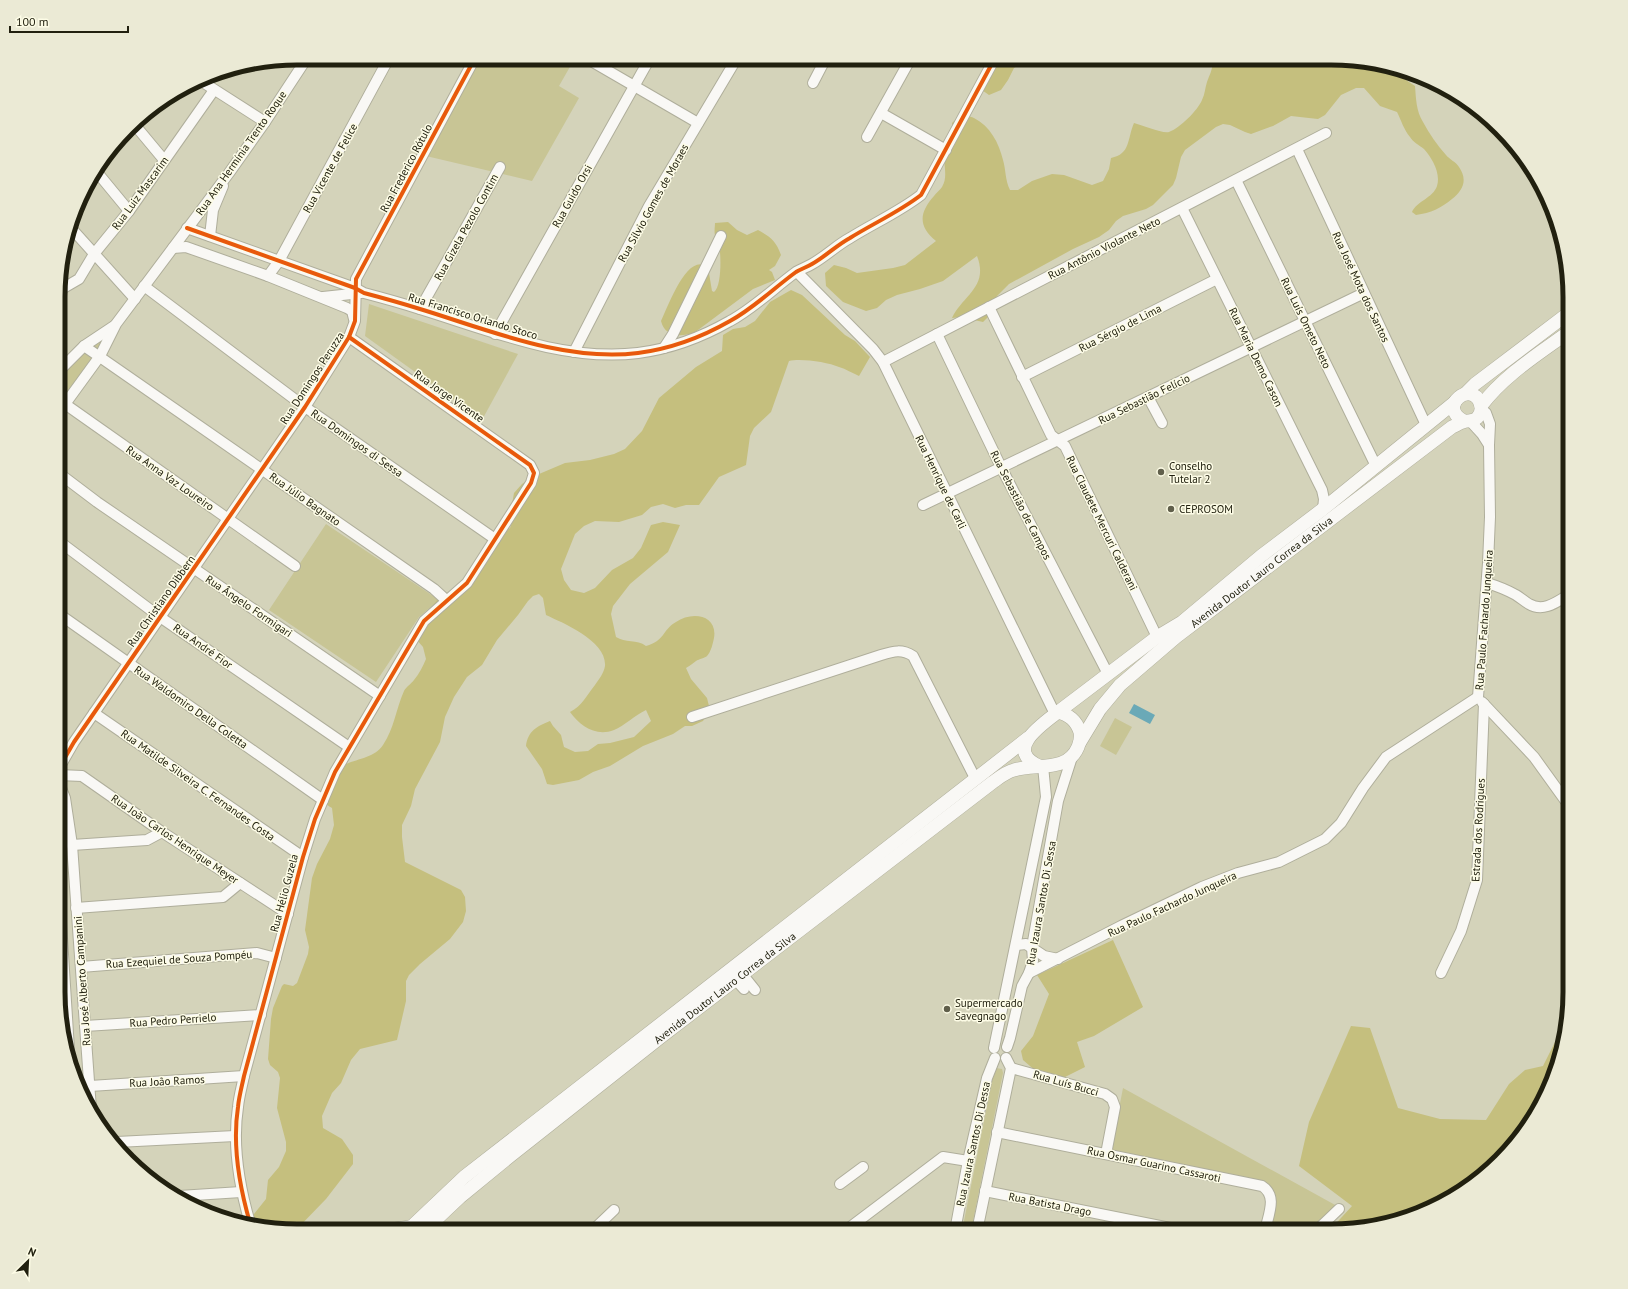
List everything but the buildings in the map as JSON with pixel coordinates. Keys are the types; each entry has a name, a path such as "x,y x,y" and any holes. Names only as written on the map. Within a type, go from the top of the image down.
{"main road":[{"name":"Avenida Doutor Lauro Correa da Silva","path":"1056,713 1156,637 1182,622 1261,556 1323,509 1460,398 1475,384 1563,317"},
{"path":"1481,407 1475,396 1460,398 1454,408 1455,414 1458,418 1467,422 1477,418 1481,412 1481,407 1490,393 1563,335"},
{"name":"Avenida Doutor Lauro Correa da Silva","path":"1080,742 1100,710 1120,685 1176,637 1452,427 1467,422"},
{"path":"413,1224 464,1177 697,994 820,901 975,778 1028,738 1056,713 1067,714 1074,719 1080,734 1080,742 1072,757 1060,764 1041,766 1028,760 1024,753 1024,745 1028,738"},
{"name":"Avenida Doutor Lauro Correa da Silva","path":"431,1224 460,1197 510,1156 741,981 993,782 1006,773 1016,769 1041,766"}],"street":[{"name":"Rua Ana Hermínia Trento Roque","path":"65,404 100,356 116,324 185,230 229,174 302,65"},
{"name":"Rua Vicente de Felice","path":"268,276 279,261 386,65"},
{"name":"Rua Frederico Rótulo","path":"358,292 356,279 471,65"},
{"path":"598,65 698,123"},
{"name":"Rua Guido Orsi","path":"495,334 646,65"},
{"name":"Rua Sílvio Gomes de Moraes","path":"574,352 649,206 733,65"},
{"path":"813,83 822,65"},
{"path":"867,137 907,65"},
{"path":"881,113 946,150 991,65"},
{"path":"205,84 265,122"},
{"name":"Rua Luiz Mascarim","path":"65,287 79,279 94,254 129,211 214,90"},
{"path":"138,129 164,160"},
{"name":"Rua Antônio Violante Neto","path":"883,362 1326,133"},
{"name":"Rua José Mota dos Santos","path":"1297,149 1426,425"},
{"name":"Rua Francisco Orlando Stoco","path":"185,230 210,236 358,292 420,309 495,334 533,344 574,352 637,353 664,348 695,338 730,321 775,290 796,272 813,263 849,238 910,203 921,195 946,150"},
{"name":"Rua Gizela Pezolo Contim","path":"420,309 500,167"},
{"path":"210,236 213,210 229,174"},
{"path":"100,175 129,211"},
{"name":"Rua Luís Ometo Neto","path":"1236,180 1376,466"},
{"name":"Rua Maria Demo Cason","path":"1182,208 1322,490 1324,499 1323,509"},
{"path":"185,230 186,247"},
{"path":"74,232 135,299"},
{"path":"664,348 673,334 721,236"},
{"path":"173,248 186,247 268,276 321,297 348,308 352,312 355,321"},
{"name":"Rua Henrique de Carli","path":"796,272 873,349 883,362 946,494 1056,713"},
{"name":"Rua Sérgio de Lima","path":"1022,377 1217,279"},
{"name":"Rua Domingos di Sessa","path":"144,286 305,407 495,539"},
{"path":"321,297 358,292"},
{"name":"Rua Domingos Peruzza","path":"262,470 305,407 349,337 355,321 358,292"},
{"name":"Rua Sebastião Felício","path":"923,505 1364,293"},
{"name":"Rua Claudete Mercuri Calderani","path":"989,307 1051,435 1065,446 1156,637"},
{"name":"Rua Ana Hermínia Trento Roque","path":"65,365 84,346 116,324"},
{"name":"Rua Sebastião de Campos","path":"937,334 1001,468 1108,674"},
{"name":"Rua Jorge Vicente","path":"349,337 530,465 534,473"},
{"name":"Rua Júlio Bagnato","path":"84,346 434,589 446,600"},
{"path":"1148,397 1162,423"},
{"name":"Rua Paulo Fachardo Junqueira","path":"1029,973 1202,887 1238,873 1279,862 1325,839 1341,823 1363,788 1386,757 1481,700 1490,517 1490,424 1486,413 1481,407"},
{"name":"Rua Anna Vaz Loureiro","path":"65,410 228,519 295,566"},
{"path":"1467,422 1482,434 1489,445"},
{"name":"Rua Christiano Dibbern","path":"65,758 128,663 262,470"},
{"name":"Rua Hélio Guzela","path":"249,1219 241,1192 237,1161 235,1136 238,1107 244,1076 303,857 315,819 335,772 424,621 467,583 531,483 534,473"},
{"name":"Rua Ângelo Formigari","path":"65,478 380,696"},
{"name":"Rua André Fior","path":"65,546 160,617 349,747"},
{"path":"1487,583 1512,593 1537,607 1544,607 1563,598"},
{"name":"Rua Waldomiro Della Coletta","path":"65,618 323,800"},
{"path":"692,717 881,654 898,650 907,652 914,656 975,778"},
{"path":"1481,700 1534,757 1563,797"},
{"name":"Estrada dos Rodrigues","path":"1441,973 1461,931 1477,880 1481,700"},
{"name":"Rua Matilde Silveira C. Fernandes Costa","path":"94,713 303,857"},
{"name":"Rua Christiano Dibbern","path":"65,749 74,742"},
{"name":"Rua Izaura Santos Di Sessa","path":"1000,1053 1010,1038 1022,986 1029,973 1032,961 1032,947 1058,802 1072,757"},
{"name":"Rua Izaura Santos Di Sessa","path":"1000,1053 1016,945 1046,797 1041,766"},
{"name":"Rua João Carlos Henrique Meyer","path":"65,776 82,776 162,832 288,914"},
{"name":"Rua José Alberto Campanini","path":"65,796 72,845 91,1098"},
{"path":"72,845 147,840 162,832"},
{"path":"1038,834 1042,838 1043,844 1036,880 1036,886 1041,898"},
{"path":"76,908 223,897 240,883"},
{"path":"1016,945 1022,943 1032,947 1044,956 1058,959"},
{"name":"Rua Ezequiel de Souza Pompéu","path":"81,967 257,953 276,958"},
{"name":"Rua José Alberto Campanini","path":"65,977 69,1038"},
{"path":"741,981 755,990"},
{"name":"Rua Pedro Perrielo","path":"85,1026 261,1015"},
{"path":"1000,1053 1011,1068"},
{"name":"Rua Izaura Santos Di Dessa","path":"954,1224 987,1078 1000,1053"},
{"name":"Rua Izaura Santos Di Dessa","path":"978,1224 1011,1068"},
{"name":"Rua Luís Bucci","path":"1011,1068 1105,1094 1112,1099 1115,1107 1106,1154"},
{"name":"Rua João Ramos","path":"90,1086 244,1076"},
{"name":"Rua Osmar Guarino Cassaroti","path":"997,1132 1262,1186 1268,1190 1272,1198 1266,1224"},
{"path":"120,1142 235,1136"},
{"path":"854,1224 943,1157 968,1161"},
{"path":"840,1184 863,1167"},
{"name":"Rua Batista Drago","path":"985,1190 1151,1224"},
{"path":"186,1196 241,1192"},
{"path":"1323,1224 1339,1209"},
{"path":"601,1224 614,1210"}],"shaded area":[{"path":"477,65 571,65 559,86 579,98 532,181 426,156"},
{"path":"985,65 1018,65 1014,68 1001,90 989,95 979,88 980,75"},
{"path":"1212,65 1346,65 1376,69 1400,75 1415,86 1417,104 1421,118 1436,143 1447,156 1458,165 1462,172 1464,180 1463,184 1459,192 1452,199 1436,210 1416,215 1412,212 1417,205 1432,194 1437,186 1438,176 1435,166 1424,149 1408,134 1397,112 1380,106 1364,88 1356,88 1341,95 1325,115 1318,119 1291,116 1273,126 1251,134 1230,125 1223,124 1216,127 1185,150 1181,157 1173,185 1153,205 1146,209 1123,216 1116,221 1109,230 1099,237 1073,249 1009,284 997,296 989,316 983,322 961,317 952,318 973,290 980,276 980,267 977,256 943,281 897,295 886,300 877,308 866,311 843,302 826,286 825,273 834,265 857,273 893,268 905,265 936,241 926,230 923,214 929,202 944,183 944,155 951,134 952,123 962,117 971,117 980,121 993,136 1001,154 1010,190 1018,190 1032,181 1052,174 1064,175 1092,185 1103,181 1109,169 1111,158 1122,153 1125,149 1134,123 1157,131 1169,132 1183,123 1200,104"},
{"path":"728,222 737,230 747,235 758,230 770,237 775,243 781,255 775,266 769,270 772,272 775,280 753,289 694,333 678,335 670,333 663,326 661,321 678,285 690,269 697,265 704,265 709,273 712,291 714,292 717,289 720,277 720,254 719,242 715,236 715,223"},
{"path":"791,290 802,295 845,335 855,341 870,357 859,376 834,365 807,360 789,361 771,412 754,428 750,436 746,465 719,477 699,505 686,505 675,508 663,504 651,507 642,515 619,522 595,521 584,526 575,534 561,569 564,580 571,590 584,593 595,588 612,570 633,558 641,548 651,525 663,522 680,525 668,552 630,584 613,606 611,614 616,637 623,640 639,642 646,646 657,641 671,625 682,619 689,616 696,616 708,619 714,630 711,650 706,657 697,660 686,668 691,679 707,698 710,710 703,721 692,726 685,726 673,734 643,746 610,766 593,772 579,780 553,785 547,784 542,769 526,746 529,736 537,727 550,721 561,735 564,747 575,752 588,751 598,744 610,743 634,737 651,721 646,710 618,728 607,732 589,729 579,722 570,712 581,703 601,676 605,666 604,657 592,641 583,634 546,615 543,598 539,594 533,596 528,601 497,640 482,665 467,677 454,697 445,717 440,742 415,789 411,806 402,825 405,862 461,890 465,897 466,911 463,922 450,939 409,975 406,981 406,1001 397,1040 360,1049 351,1060 341,1083 332,1093 322,1116 323,1128 342,1139 353,1155 353,1164 326,1199 302,1224 282,1224 252,1220 254,1214 266,1199 268,1180 279,1167 286,1151 286,1142 277,1108 280,1078 278,1072 270,1065 268,1059 271,1019 273,1008 282,986 284,984 293,986 297,983 308,954 309,947 305,930 312,878 317,864 330,839 334,825 332,808 324,803 322,799 325,782 341,767 371,755 377,751 387,739 404,691 418,675 426,659 423,647 415,638 415,626 438,599 458,594 500,536 510,528 514,516 512,504 514,493 522,484 532,477 565,463 590,460 614,454 625,449 642,431 659,398 696,367 722,351 723,335 733,329 745,327 755,321 770,302"},
{"path":"369,304 518,354 482,420 365,336"},
{"path":"105,335 97,356 65,398 65,372 84,350"},
{"path":"326,524 439,600 419,617 376,682 269,610"},
{"path":"1115,718 1132,727 1116,755 1100,746"},
{"path":"1113,940 1143,1007 1094,1036 1077,1042 1085,1067 1063,1078 1037,1072 1023,1060 1021,1051 1033,1036 1049,994 1037,975"},
{"path":"1351,1026 1370,1028 1398,1108 1440,1119 1486,1120 1509,1084 1525,1070 1543,1066 1555,1042 1558,1040 1551,1067 1539,1095 1524,1121 1505,1145 1484,1166 1460,1185 1434,1200 1406,1212 1376,1220 1335,1224 1352,1206 1299,1166 1309,1122"},
{"path":"996,1068 1002,1069 1003,1073 972,1224 963,1224 994,1071"},
{"path":"1123,1088 1337,1206 1318,1224 1271,1224 1275,1199 1272,1188 1267,1184 1111,1150"}],"water":[{"path":"1134,704 1155,715 1150,724 1129,713"}],"cycle path":[{"path":"65,758 74,742 305,407 349,337 355,321 356,279 471,65"},
{"path":"187,228 355,288 364,293 527,342 555,349 610,355 638,353 662,349 685,342 739,316 796,272 817,261 845,241 921,195 991,65"},
{"path":"249,1219 240,1180 236,1151 236,1122 239,1099 303,857 315,819 335,772 424,621 467,583 531,483 534,473 530,465 349,337"}],"place":[{"name":"Conselho Tutelar 2","path":"1161,472"},
{"name":"CEPROSOM","path":"1171,509"},
{"name":"Supermercado Savegnago","path":"947,1009"}]}
